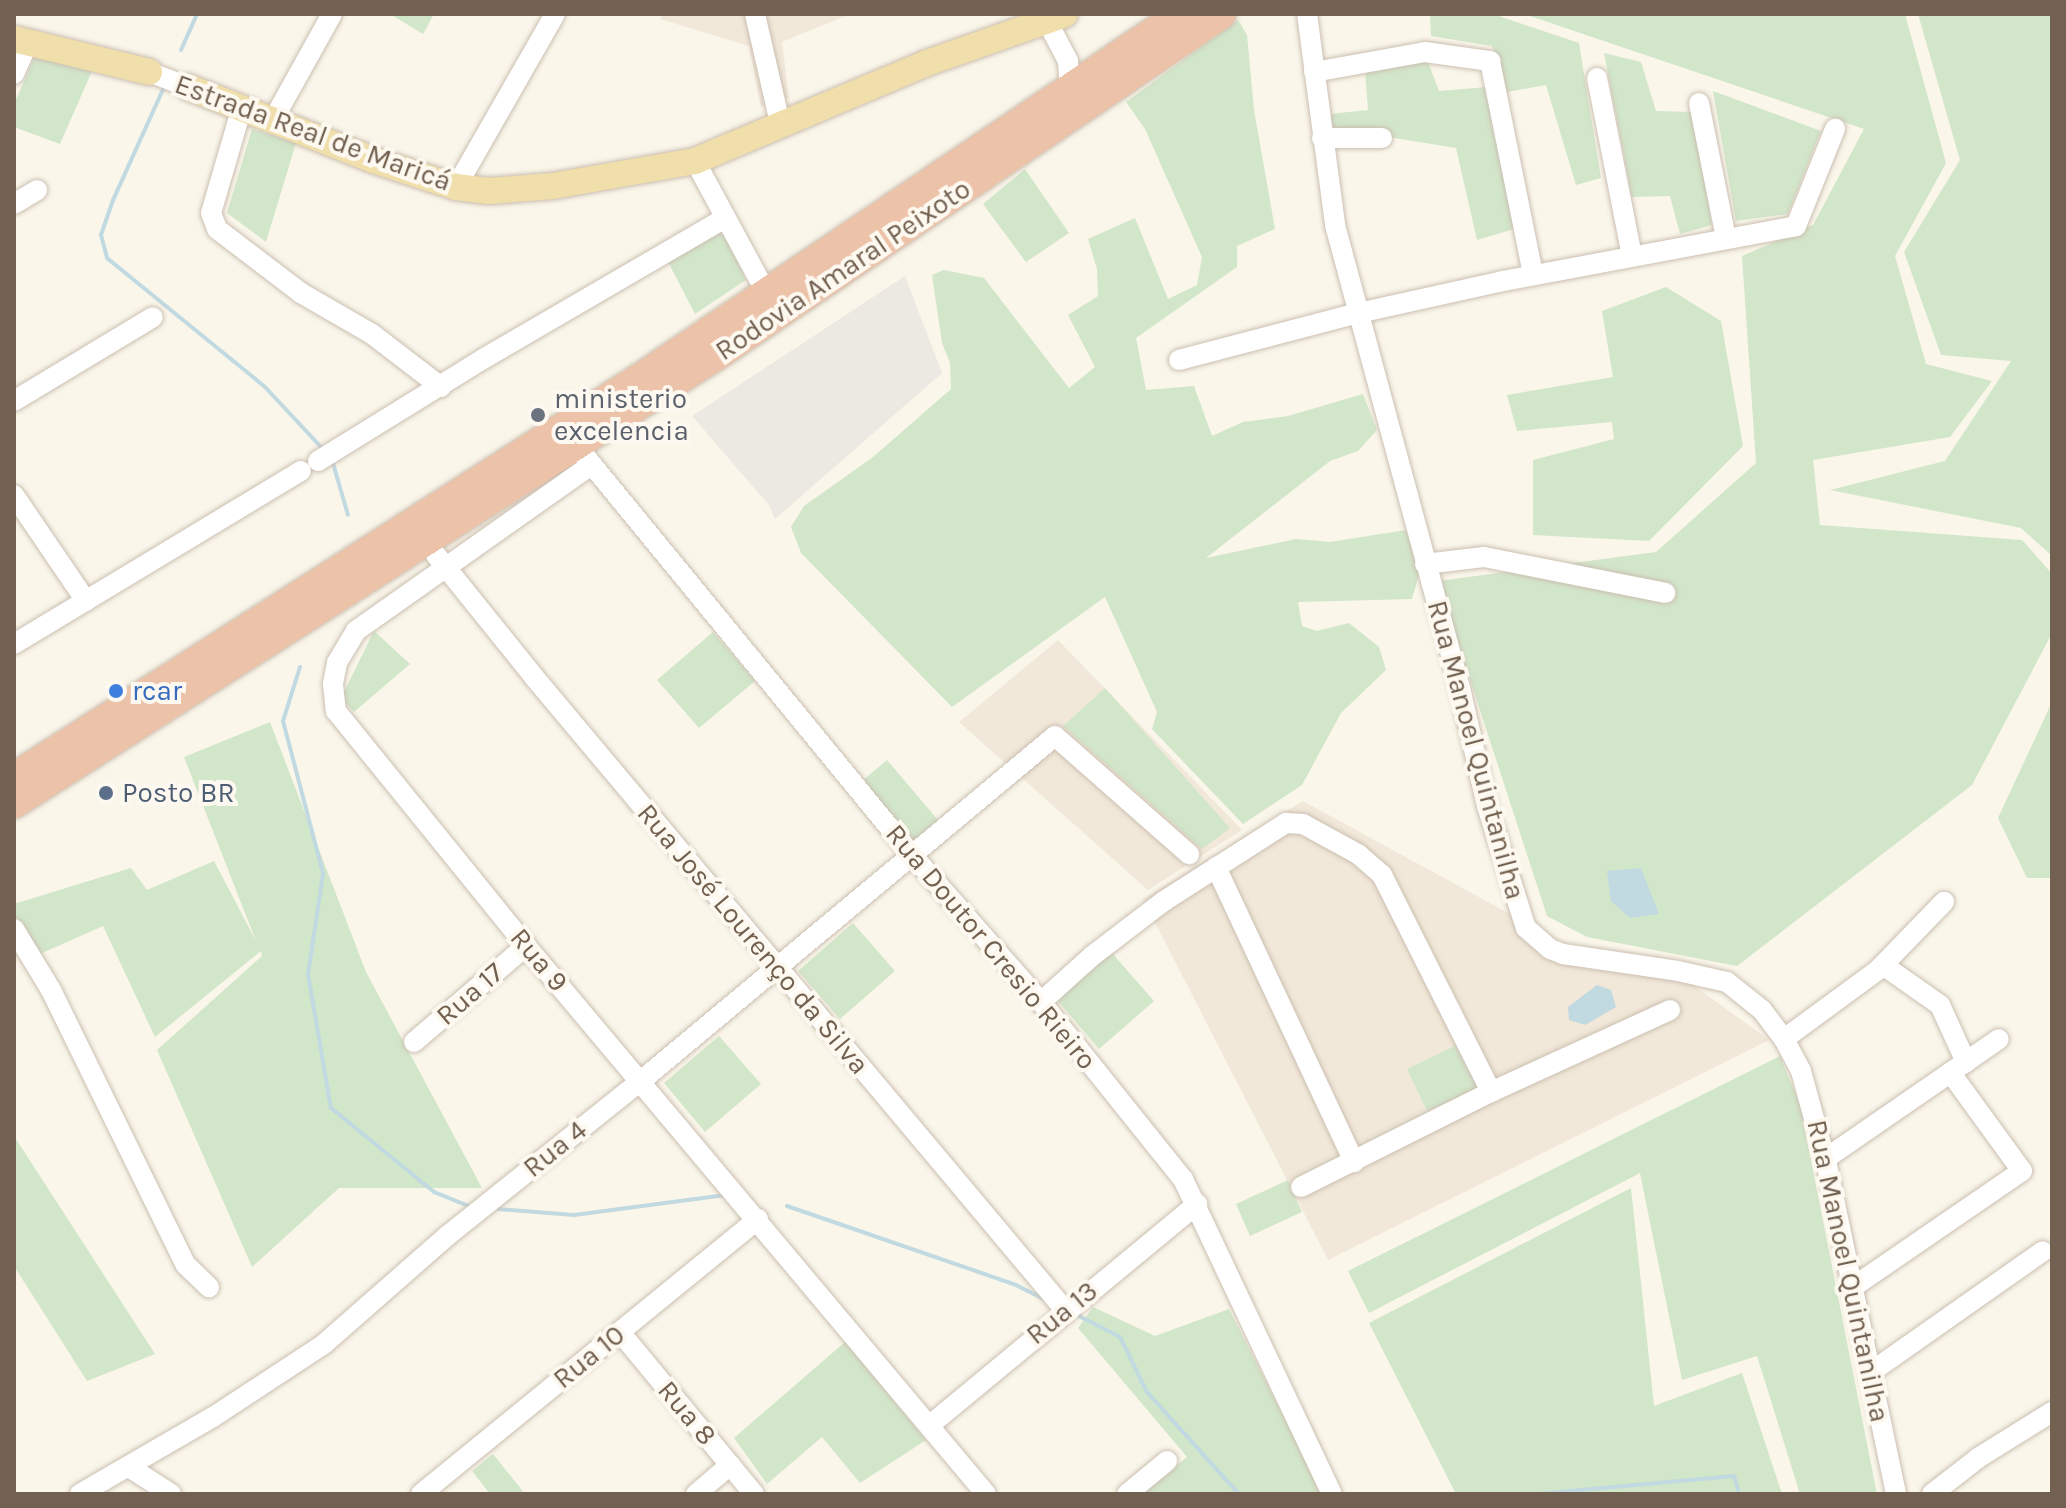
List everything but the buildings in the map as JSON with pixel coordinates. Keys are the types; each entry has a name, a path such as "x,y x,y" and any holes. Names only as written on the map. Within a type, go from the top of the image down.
{"highway":[{"name":"Rodovia Amaral Peixoto","path":"14,778 767,294 1076,76 1181,14"},
{"name":"Rodovia Amaral Peixoto","path":"14,803 435,554 584,455 809,294 1221,14"}],"main road":[{"name":"Estrada Real de Maricá","path":"188,87 456,187 489,191 553,186 652,172 695,161 927,63 1056,18"},
{"name":"Estrada Real de Maricá","path":"21,41 149,72"}],"street":[{"path":"273,120 332,14"},
{"path":"456,187 555,14"},
{"path":"755,14 780,123"},
{"name":"Rua Manoel Quintanilha","path":"1307,14 1335,225 1460,688 1487,806 1526,928 1550,949 1563,954 1678,971 1727,982 1762,1010 1784,1039 1801,1071 1825,1159 1896,1494"},
{"path":"1056,18 1076,76"},
{"path":"14,74 21,41"},
{"path":"1314,72 1425,52 1490,61 1533,274"},
{"name":"Estrada Real de Maricá","path":"149,72 188,87"},
{"path":"1597,78 1632,256"},
{"path":"1699,103 1726,238"},
{"path":"242,107 211,213 217,229 301,293 372,334 441,387"},
{"path":"1179,360 1358,313 1533,274 1796,226 1835,129"},
{"path":"1322,138 1382,138"},
{"path":"695,161 767,294"},
{"path":"14,204 37,190"},
{"path":"14,644 725,218"},
{"path":"14,401 153,317"},
{"name":"Rua Doutor Cresio Rieiro","path":"584,455 912,855 1041,1002 1183,1179 1332,1494"},
{"path":"14,495 86,601"},
{"name":"Rua 9","path":"435,554 346,642 337,663 333,700 342,721 526,946 642,1080 986,1494"},
{"name":"Rua José Lourenço da Silva","path":"435,554 1065,1310"},
{"path":"1425,564 1484,557 1665,593"},
{"name":"Rua 4","path":"80,1494 272,1381 324,1344 447,1236 642,1080 1008,772 1055,736 1189,854"},
{"path":"1041,1002 1123,931 1286,823 1315,829 1371,863 1393,896 1491,1092"},
{"path":"1216,867 1354,1162"},
{"path":"1784,1039 1883,965 1944,902"},
{"path":"14,929 51,990 186,1265 209,1287"},
{"name":"Rua 17","path":"414,1042 526,946"},
{"path":"1853,1287 2022,1171 1958,1067 1940,1005 1883,965"},
{"path":"1301,1187 1491,1092 1670,1010"},
{"path":"1825,1159 1999,1039"},
{"name":"Rua 13","path":"930,1425 1065,1310 1197,1204"},
{"name":"Rua 10","path":"421,1494 758,1219"},
{"path":"1871,1372 2043,1251"},
{"name":"Rua 8","path":"620,1332 754,1494"},
{"path":"1932,1494 1978,1458 2052,1412"},
{"path":"1127,1494 1167,1461"},
{"path":"696,1494 730,1465"},
{"path":"129,1467 171,1494"}],"shaded area":[{"path":"663,14 850,14 782,42 789,98 761,107 749,46 660,19"},
{"path":"905,276 942,373 775,519 769,505 692,416"},
{"path":"1058,640 1242,830 1148,890 959,722"},
{"path":"1303,801 1510,914 1519,933 1554,962 1685,979 1769,1040 1328,1260 1143,899"}],"green space":[{"path":"390,14 434,14 423,34"},
{"path":"1430,14 1493,14 1579,43 1601,178 1576,185 1546,85 1507,92 1492,46 1431,36"},
{"path":"1524,14 1905,14 1946,163 1895,256 1926,364 1992,381 1950,437 1813,460 1820,525 2022,540 2052,574 2052,633 1972,785 1737,966 1587,937 1547,916 1438,581 1656,552 1756,463 1742,256 1813,225 1864,129"},
{"path":"1918,14 2052,14 2052,556 2021,528 1830,490 1945,461 2011,361 1941,355 1904,252 1960,160"},
{"path":"1238,20 1247,35 1254,110 1275,229 1237,246 1237,267 1136,338 1146,390 1194,386 1212,436 1243,422 1288,416 1363,394 1377,430 1358,451 1330,461 1206,558 1296,539 1330,542 1406,530 1420,571 1412,599 1298,602 1302,626 1317,631 1349,623 1379,647 1386,670 1341,713 1302,785 1243,824 1152,729 1157,712 1105,597 952,707 801,553 791,527 804,506 873,457 951,389 950,363 942,343 932,275 944,270 984,278 1069,388 1095,367 1068,315 1098,296 1097,269 1088,239 1135,218 1168,299 1197,285 1202,257 1145,129 1126,102"},
{"path":"1604,53 1641,62 1656,111 1692,112 1712,225 1680,234 1670,196 1632,197"},
{"path":"35,56 92,71 60,144 14,127 14,104"},
{"path":"1427,59 1439,91 1487,87 1514,229 1477,240 1456,148 1333,128 1329,114 1368,110 1365,69"},
{"path":"1713,91 1821,131 1788,214 1736,221"},
{"path":"252,129 296,143 266,242 227,213"},
{"path":"1025,169 1069,233 1026,262 983,204"},
{"path":"722,230 746,280 695,314 668,262"},
{"path":"1666,287 1721,321 1743,446 1649,541 1533,535 1533,460 1614,439 1612,422 1517,431 1507,395 1613,377 1602,311"},
{"path":"374,631 410,664 354,712 341,698"},
{"path":"713,632 755,681 699,728 657,680"},
{"path":"1105,688 1230,828 1202,849 1063,726"},
{"path":"2052,702 2052,878 2027,878 1998,818"},
{"path":"270,722 366,972 482,1188 339,1188 252,1267 157,1050 262,956 261,951 155,1037 103,926 40,954 14,915 14,904 131,868 147,890 214,861 256,941 184,757"},
{"path":"887,760 938,820 913,841 862,781"},
{"path":"853,923 895,971 840,1019 798,971"},
{"path":"1112,953 1154,1001 1099,1049 1057,1000"},
{"path":"719,1036 761,1084 705,1132 664,1083"},
{"path":"1459,1044 1479,1087 1427,1111 1407,1069"},
{"path":"1780,1056 1800,1105 1877,1494 1800,1494 1757,1356 1682,1380 1640,1173 1369,1313 1348,1271"},
{"path":"14,1136 155,1354 87,1381 14,1266"},
{"path":"1288,1180 1302,1212 1250,1236 1236,1204"},
{"path":"1631,1188 1654,1406 1742,1373 1782,1494 1456,1494 1369,1323"},
{"path":"1093,1307 1155,1336 1229,1309 1323,1494 1143,1494 1187,1457 1078,1328"},
{"path":"845,1342 926,1440 860,1483 822,1437 767,1484 734,1438"},
{"path":"493,1454 525,1494 490,1494 472,1471"}],"water":[{"path":"1641,868 1659,914 1630,918 1611,901 1607,871"},
{"path":"1597,985 1611,990 1616,1007 1585,1025 1569,1020 1568,1007"}],"waterway":[{"path":"181,50 197,14"},
{"path":"165,85 113,200 101,235 107,258 265,387 324,450"},
{"path":"332,460 348,515"},
{"path":"300,667 283,721 323,874 308,974 331,1108 434,1192 468,1206"},
{"path":"498,1209 574,1215 726,1195"},
{"path":"787,1206 1016,1285 1045,1300"},
{"path":"1075,1314 1120,1337 1147,1392 1239,1494"},
{"path":"1537,1494 1734,1476 1739,1494"}],"place":[{"name":"ministerio excelencia","path":"538,415"},
{"name":"rcar","path":"116,691"},
{"name":"Posto BR","path":"106,793"}]}
